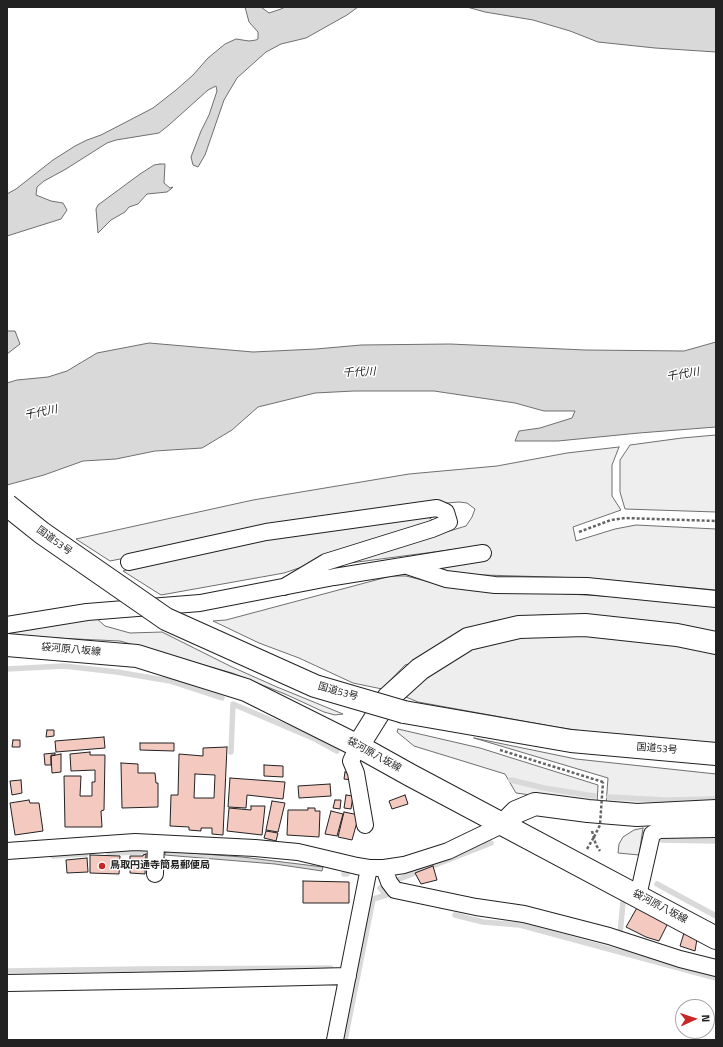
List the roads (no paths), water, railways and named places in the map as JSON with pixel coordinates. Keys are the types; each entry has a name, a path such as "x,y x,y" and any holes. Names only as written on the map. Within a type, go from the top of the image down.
{"main road":[{"name":"国道53号","path":"7,505 42,533 166,619 315,686 404,712 571,741 716,754"},
{"path":"358,746 388,698 420,669 468,639 519,627 585,626 677,635 716,643"},
{"name":"袋河原八坂線","path":"7,645 137,656 246,690 358,746 716,938"},
{"path":"504,824 516,812 535,804 588,811 637,815 716,811"}],"street":[{"path":"129,562 266,532 437,508 446,512 449,522 432,529 326,562 284,587"},
{"path":"7,625 87,612 200,603 406,565 483,553"},
{"path":"406,565 446,579 496,584 587,586 716,599"},
{"path":"358,746 351,761 356,773 365,825"},
{"path":"7,851 135,842 255,848 298,852 377,868 404,865 448,851 504,824"},
{"path":"638,896 652,834 659,830 716,829"},
{"path":"154,874 156,843"},
{"path":"377,868 395,890 476,907 524,914 609,936 680,959 716,968"},
{"path":"335,1040 348,976 377,868"},
{"path":"7,983 348,976"}],"water":[{"path":"245,7 261,7 269,13 285,7 358,7 347,15 306,38 281,44 266,52 237,78 224,100 205,155 198,167 193,165 191,157 209,115 217,91 216,86 208,90 159,133 116,140 107,143 44,181 37,187 36,195 51,201 63,203 67,210 61,219 7,236 7,194 16,189 53,160 75,146 101,135 153,108 193,75 208,58 225,44 236,39 249,41 258,39 258,32 249,22"},
{"path":"467,7 716,7 716,52 598,42 570,31 533,20 485,12"},
{"path":"165,164 164,183 170,188 173,187 167,192 147,194 138,204 129,207 125,212 111,220 98,233 96,209 98,205 140,174 154,165"},
{"path":"7,331 15,331 20,344 7,354"},
{"name":"千代川","path":"716,342 716,427 558,441 515,441 519,431 540,428 572,418 575,411 544,411 515,403 434,391 354,391 315,393 258,407 232,430 202,448 155,451 116,459 83,461 44,475 7,485 7,383 17,380 48,377 67,371 97,353 149,343 253,352 361,345 450,344 585,350 684,351"},
{"path":"165,851 242,857 323,867 322,871 275,864 165,855"}],"waterway":[{"path":"7,669 64,666 117,672 170,681 222,698"},
{"path":"231,752 233,704 315,739 337,751"},
{"path":"511,780 544,788 594,796"},
{"path":"609,797 665,800 716,799"},
{"path":"662,840 716,841"},
{"path":"397,880 491,843"},
{"path":"109,853 143,852"},
{"path":"53,856 86,854"},
{"path":"657,884 716,916"},
{"path":"380,888 386,895"},
{"path":"345,1040 373,899 390,894 394,895"},
{"path":"620,934 623,902"},
{"path":"455,915 483,922 520,925 716,978"},
{"path":"7,971 331,968"}],"place":[{"name":"鳥取円通寺簡易郵便局","path":"102,866"}]}
